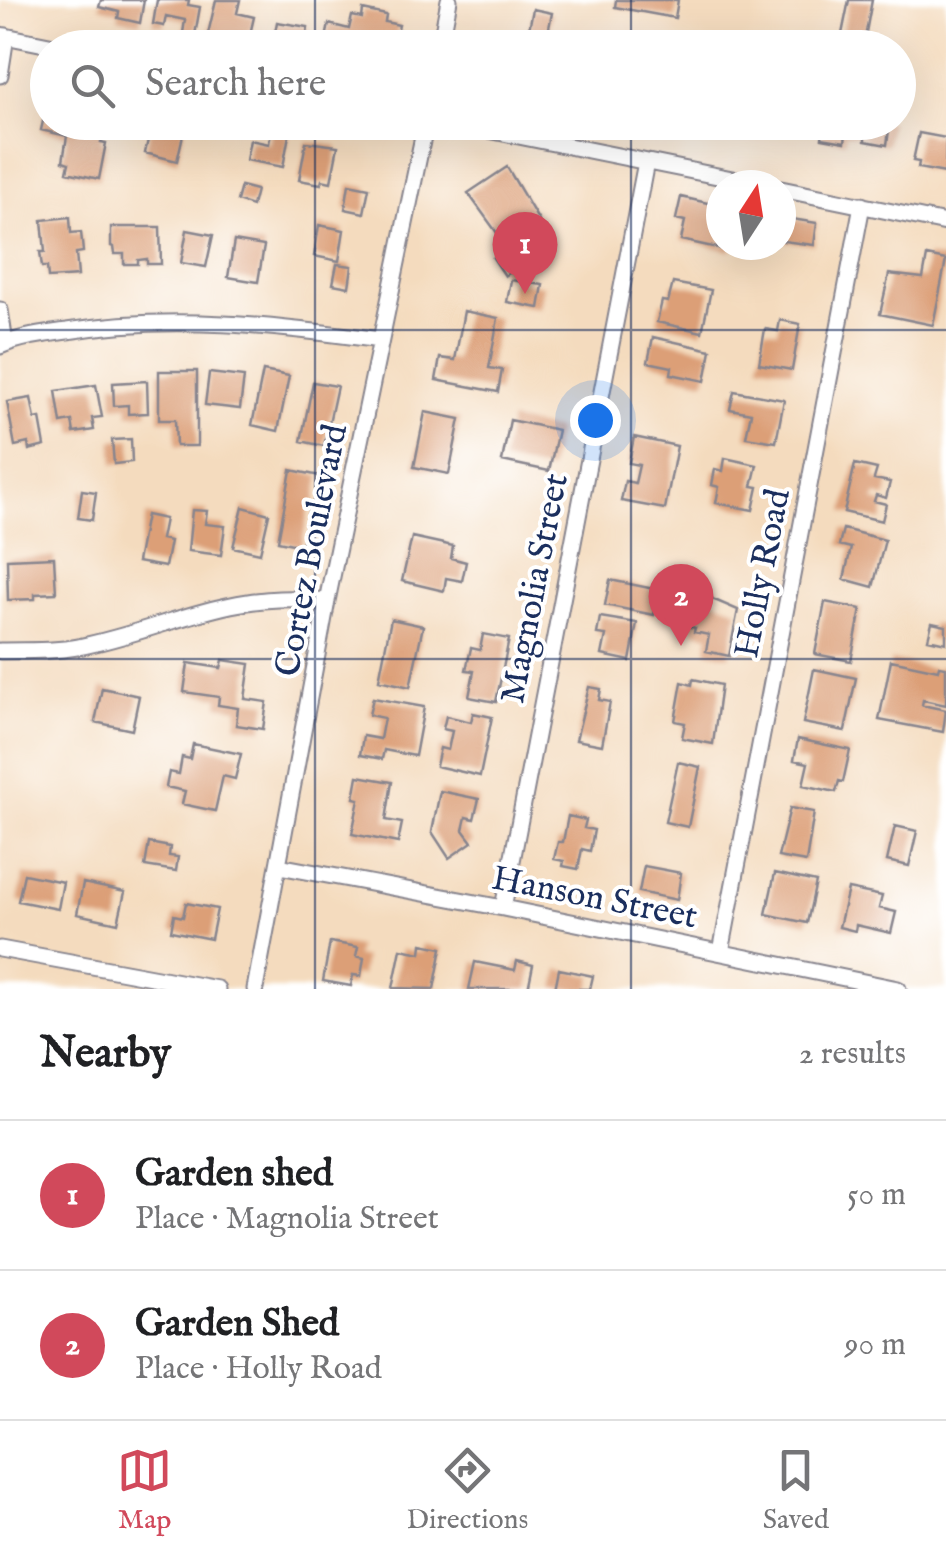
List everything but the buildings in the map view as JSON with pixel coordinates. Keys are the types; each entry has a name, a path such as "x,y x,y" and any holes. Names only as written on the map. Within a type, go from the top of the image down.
{"street":[{"path":"443,30 449,0"},
{"path":"0,75 3,36 30,41"},
{"name":"Cortez Boulevard","path":"255,989 327,601 422,140"},
{"path":"538,140 706,174"},
{"name":"Magnolia Street","path":"503,908 646,162"},
{"path":"796,192 946,223"},
{"name":"Holly Road","path":"722,952 862,205"},
{"path":"0,310 3,344 90,327 151,322 254,324 380,340"},
{"path":"0,651 75,648 238,602 304,598 327,601"},
{"name":"Hanson Street","path":"279,866 898,989"},
{"path":"0,949 218,989"}],"place":[{"name":"Garden shed","path":"525,294"},
{"name":"Garden Shed","path":"681,646"}]}
